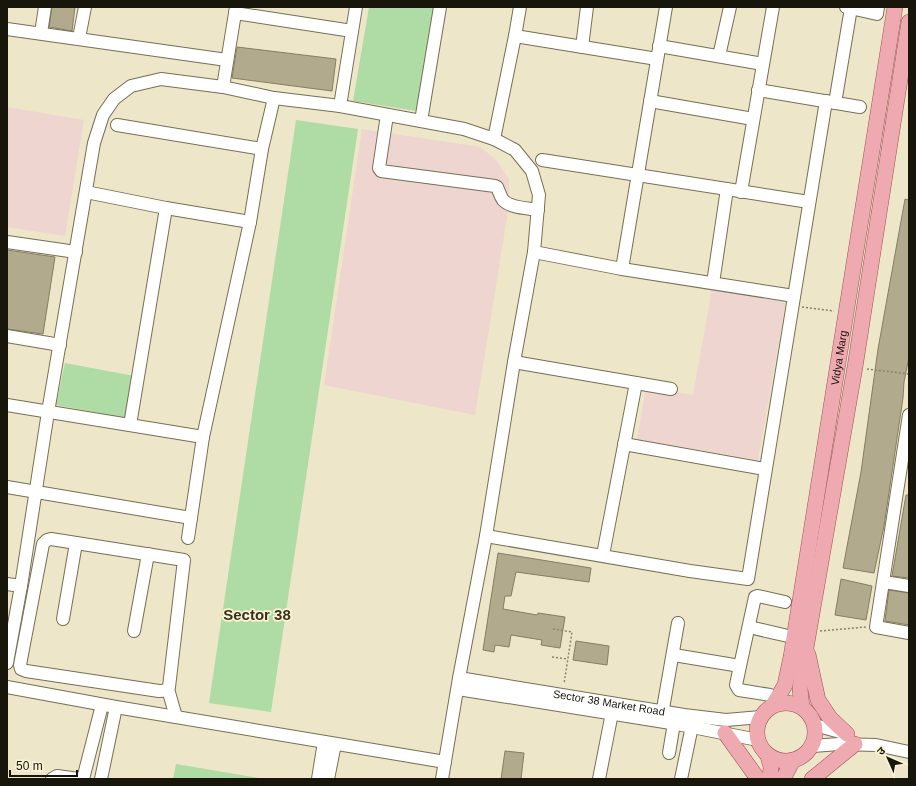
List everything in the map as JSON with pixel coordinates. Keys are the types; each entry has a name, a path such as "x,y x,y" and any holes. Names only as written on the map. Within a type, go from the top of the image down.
{"main road":[{"name":"Vidya Marg","path":"761,717 768,709 772,700 785,685 791,657 895,7"},
{"name":"Vidya Marg","path":"802,706 800,689 807,642 854,367 909,22"},
{"path":"807,642 818,700 830,718 851,739 812,779"},
{"path":"768,756 783,762 796,760 805,755 813,746 816,735 813,718 802,706 790,702 780,703 772,700"},
{"path":"761,717 757,729 758,740 768,756 771,767 770,779"},
{"path":"725,733 758,779"},
{"path":"783,779 793,760"}],"street":[{"path":"41,33 45,7"},
{"path":"79,38 85,7"},
{"path":"340,106 356,7"},
{"path":"420,121 440,7"},
{"path":"494,139 520,7"},
{"path":"582,47 587,7"},
{"path":"622,269 666,7"},
{"path":"719,56 730,7"},
{"path":"741,192 772,7"},
{"path":"486,536 690,571 748,579 809,202 849,8 877,14 878,7"},
{"path":"223,87 236,10 352,31"},
{"path":"7,29 227,60"},
{"path":"515,36 657,59"},
{"path":"659,46 763,64"},
{"path":"7,663 94,143 102,115 114,99 131,86 161,79 223,87 274,98 340,106 464,128 494,139 515,150 532,171 539,195 534,252 514,362 486,536 458,683 442,779"},
{"path":"758,90 860,107"},
{"path":"188,538 203,437 250,222 262,149 274,98"},
{"path":"650,101 753,119"},
{"path":"387,115 379,168 381,171 495,186 506,203 538,210"},
{"path":"117,125 262,149"},
{"path":"542,160 809,202"},
{"path":"713,283 727,189"},
{"path":"86,192 166,208 250,222"},
{"path":"130,425 166,208"},
{"path":"7,242 76,252"},
{"path":"534,252 622,269 713,283 793,301"},
{"path":"7,336 60,345"},
{"path":"514,362 671,389"},
{"path":"603,555 636,383"},
{"path":"7,405 203,437"},
{"path":"909,415 876,627 909,633"},
{"path":"624,444 765,469"},
{"path":"7,487 191,518"},
{"path":"168,689 159,691 21,669 20,665 43,544 47,540 51,539 184,560 168,689 176,717"},
{"path":"63,619 76,543"},
{"path":"134,631 148,554"},
{"path":"884,582 909,586"},
{"path":"7,584 21,586"},
{"path":"772,700 739,690 736,685 755,597 758,596 785,602"},
{"path":"662,717 674,655 678,623"},
{"path":"749,627 788,636"},
{"path":"674,655 740,666"},
{"name":"Sector 38 Market Road","path":"458,683 562,696 662,717 674,723 758,740"},
{"name":"Sector 38 Market Road","path":"458,683 612,713 726,720 761,717"},
{"path":"7,687 102,705 445,762"},
{"path":"83,779 102,705"},
{"path":"101,779 116,707"},
{"path":"599,779 612,713"},
{"path":"669,752 674,723"},
{"path":"815,725 851,739 909,752"},
{"path":"681,779 692,726"},
{"path":"813,746 839,744 851,739"},
{"path":"318,779 330,743"},
{"path":"328,779 330,743"},
{"path":"52,779 57,776 79,779"}],"path":[{"path":"793,301 846,313"},
{"path":"854,367 909,374"},
{"path":"819,631 876,627"},
{"path":"553,629 572,632 562,696"},
{"path":"552,657 568,659"}],"shaded area":[{"path":"7,107 84,120 65,236 7,227"},
{"path":"362,129 480,147 495,159 509,179 509,205 475,415 324,385"},
{"path":"712,289 786,302 758,460 637,439 646,387 693,395"}],"green space":[{"path":"369,7 435,7 417,111 353,101"},
{"path":"296,120 358,129 271,712 209,703"},
{"path":"65,363 134,376 126,418 56,405"},
{"path":"176,764 265,779 173,779"}],"building":[{"path":"52,7 75,7 72,31 49,27"},
{"path":"237,47 336,59 332,91 232,78"},
{"path":"905,199 909,200 909,357 904,382 903,398 884,526 874,573 843,568 861,472 878,349"},
{"path":"7,250 55,257 43,334 7,329"},
{"path":"906,495 909,495 909,578 892,576"},
{"path":"498,553 591,568 589,582 516,572 511,596 505,596 503,609 537,615 538,613 565,617 560,648 541,645 542,640 511,635 509,647 495,645 494,652 483,650"},
{"path":"841,579 872,586 866,620 835,615"},
{"path":"889,590 909,593 909,625 885,621"},
{"path":"576,641 609,646 607,665 573,660"},
{"path":"505,751 524,753 521,779 501,779"}],"district":[{"name":"Sector 38","path":"257,614"}]}
